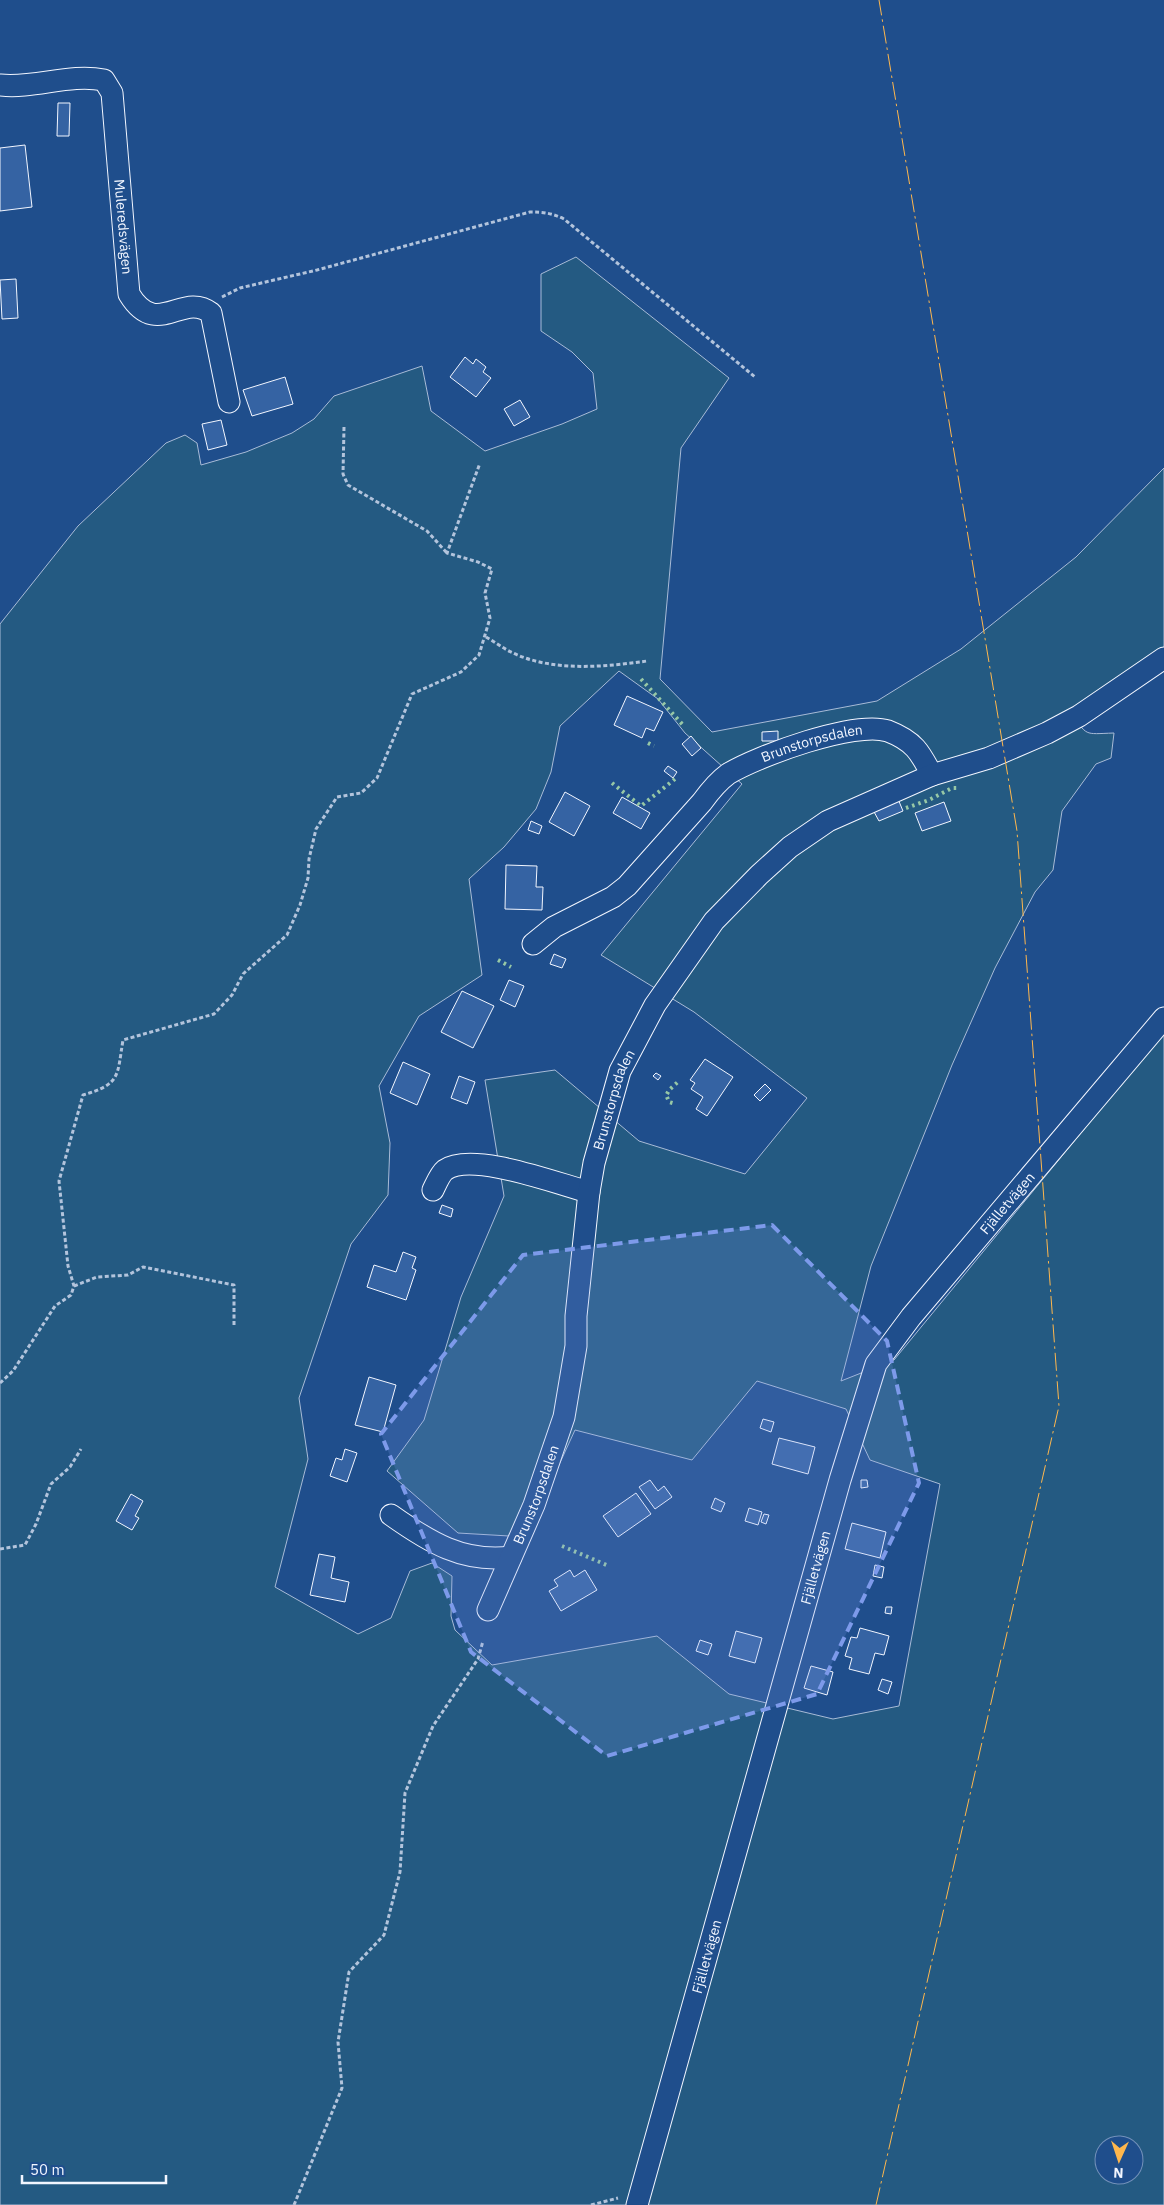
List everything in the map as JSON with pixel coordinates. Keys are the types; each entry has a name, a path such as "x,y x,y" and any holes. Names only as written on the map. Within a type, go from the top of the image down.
{"street":[{"name":"Muleredsvägen","path":"0,85 16,87 88,77 104,80 112,94 130,294 137,306 148,314 162,315 193,306 204,307"},
{"path":"204,307 212,313 229,402"},
{"name":"Brunstorpsdalen","path":"488,1610 534,1505 564,1417 576,1346 576,1316 588,1192 620,1071 654,1005 714,921 759,875 790,847 828,821 932,775 989,758 1047,733 1079,716 1164,658"},
{"name":"Brunstorpsdalen","path":"532,944 554,927 613,896 627,886 702,802 713,786 728,774 754,762 812,740 850,731 871,729 886,731 907,739 919,750 932,775"},
{"name":"Fjälletvägen","path":"639,2199 840,1480 876,1364 911,1317 1164,1018"},
{"path":"433,1190 445,1170 464,1163 483,1164 588,1192"},
{"name":"Brunstorpsdalen","path":"391,1515 426,1540 476,1558 511,1557"}],"path":[{"path":"204,307 240,288 317,270 530,212 542,212 554,214 564,220 755,377"},
{"path":"0,1383 12,1371 56,1306 71,1295 74,1286 68,1266 59,1181 82,1095 105,1089 117,1075 123,1040 214,1014 232,995 243,974 287,935 300,905 308,878 309,859 316,829 336,797 361,793 377,778 412,694 461,672 479,655 486,637 490,618 485,594 492,569 478,562 447,553 427,530 348,485 343,474 344,427"},
{"path":"447,553 480,463"},
{"path":"486,637 513,654 569,666 620,665 647,661"},
{"path":"74,1286 97,1277 128,1275 143,1267 234,1285 234,1325"},
{"path":"0,1550 25,1545 36,1524 52,1484 70,1467 82,1448"},
{"path":"294,2205 342,2088 338,2042 349,1972 384,1934 400,1872 405,1793 433,1726 478,1658 483,1641"},
{"path":"591,2205 639,2199"}],"highlighted area":[{"path":"772,1225 887,1341 919,1483 817,1694 607,1756 471,1652 381,1434 523,1255"}],"shaded area":[{"path":"576,257 729,378 681,448 660,679 712,732 877,701 961,649 1076,557 1164,468 1164,650 1070,711 1080,726 1087,732 1097,734 1114,733 1111,758 1096,764 1062,811 1053,870 1035,892 995,968 952,1065 871,1266 841,1381 894,1360 1164,1032 1164,2205 0,2205 0,624 78,526 166,443 185,435 197,443 201,465 246,452 292,433 314,419 334,396 422,366 431,411 485,451 562,424 597,409 593,373 572,352 541,331 541,274","holes":["619,671 658,699 685,733 742,784 601,955 694,1012 807,1098 745,1174 639,1141 555,1070 485,1080 504,1196 461,1297 424,1420 387,1471 458,1533 526,1537 575,1430 692,1460 757,1381 846,1409 870,1460 940,1484 899,1706 833,1719 729,1694 657,1636 492,1665 455,1630 451,1616 452,1576 432,1563 410,1571 391,1618 358,1634 275,1587 308,1459 299,1398 351,1244 388,1195 390,1143 379,1086 419,1016 482,975 469,879 504,847 536,809 551,772 560,726"]}],"building":[{"path":"58,103 70,103 69,136 57,136"},
{"path":"25,145 32,207 0,211 0,148"},
{"path":"16,279 18,318 2,319 0,280"},
{"path":"465,357 473,364 476,359 486,367 483,372 491,378 476,397 450,377"},
{"path":"285,377 293,404 252,416 243,390"},
{"path":"520,400 530,417 514,426 504,409"},
{"path":"221,420 227,445 208,450 202,424"},
{"path":"627,696 663,712 654,731 646,728 642,738 614,725"},
{"path":"778,731 778,741 762,741 762,732"},
{"path":"691,736 701,748 692,756 682,744"},
{"path":"668,766 677,772 673,778 664,771"},
{"path":"565,792 590,806 574,836 549,822"},
{"path":"622,797 650,813 641,829 613,813"},
{"path":"898,799 903,811 879,821 873,810"},
{"path":"944,802 951,821 922,831 915,813"},
{"path":"531,821 542,826 539,834 528,830"},
{"path":"506,865 537,866 536,887 543,887 542,910 505,909"},
{"path":"554,954 566,959 562,968 550,964"},
{"path":"509,980 524,986 515,1007 500,1000"},
{"path":"462,991 494,1006 473,1048 441,1032"},
{"path":"705,1059 733,1077 707,1116 696,1109 703,1097 691,1089 695,1083 690,1080"},
{"path":"403,1062 430,1074 417,1105 390,1093"},
{"path":"656,1073 661,1076 658,1080 653,1076"},
{"path":"459,1076 475,1082 467,1104 451,1098"},
{"path":"765,1084 771,1090 760,1101 754,1095"},
{"path":"442,1205 453,1209 451,1217 439,1213"},
{"path":"403,1252 416,1257 412,1268 416,1270 406,1300 367,1287 374,1265 396,1272"},
{"path":"369,1377 396,1385 383,1432 355,1425"},
{"path":"763,1419 774,1422 771,1432 760,1428"},
{"path":"779,1438 815,1447 808,1474 772,1464"},
{"path":"345,1449 357,1453 347,1482 330,1476 336,1458 342,1460"},
{"path":"650,1480 658,1491 664,1486 672,1497 655,1509 639,1487"},
{"path":"861,1480 867,1480 868,1487 861,1488"},
{"path":"636,1493 651,1514 618,1537 603,1516"},
{"path":"131,1494 143,1501 135,1516 139,1518 132,1530 116,1521"},
{"path":"715,1498 725,1503 721,1512 711,1508"},
{"path":"749,1508 762,1512 758,1525 745,1521"},
{"path":"764,1514 769,1515 766,1524 761,1522"},
{"path":"852,1523 886,1532 880,1558 845,1549"},
{"path":"319,1554 335,1557 331,1578 349,1582 345,1602 310,1595"},
{"path":"875,1565 884,1567 882,1578 873,1576"},
{"path":"570,1570 574,1577 585,1570 597,1590 561,1611 549,1591 558,1586 554,1580"},
{"path":"886,1607 892,1607 891,1614 885,1613"},
{"path":"860,1628 889,1636 884,1655 875,1653 869,1674 849,1669 852,1658 845,1656 851,1637 857,1638"},
{"path":"736,1631 762,1638 755,1663 729,1656"},
{"path":"700,1640 712,1644 708,1655 696,1651"},
{"path":"811,1666 833,1672 827,1695 804,1688"},
{"path":"882,1679 892,1682 888,1694 878,1690"}],"hedge":[{"path":"641,679 683,725"},
{"path":"648,743 654,746"},
{"path":"612,783 641,806 675,779"},
{"path":"906,808 929,800 952,788 958,788"},
{"path":"498,960 511,967"},
{"path":"667,1094 679,1081"},
{"path":"667,1097 669,1102 676,1104"},
{"path":"562,1546 609,1566"}],"power":[{"path":"876,2205 1059,1406 1017,831 879,0"}]}
